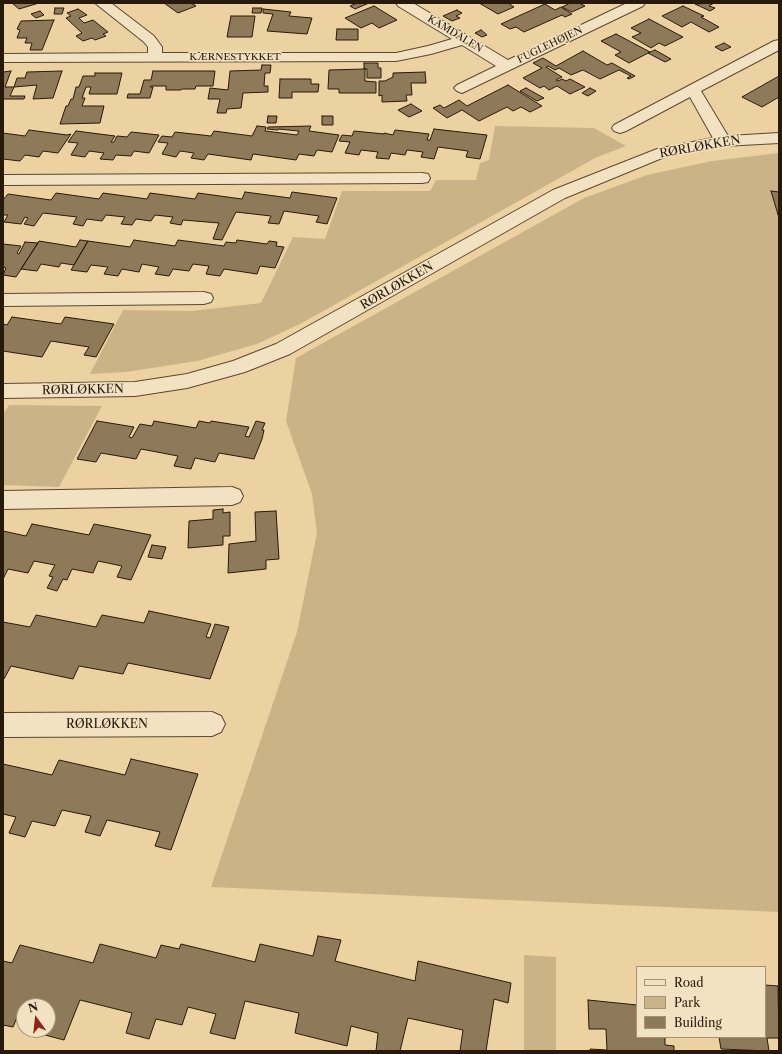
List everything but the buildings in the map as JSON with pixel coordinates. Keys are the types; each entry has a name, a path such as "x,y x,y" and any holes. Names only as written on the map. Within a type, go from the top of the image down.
{"street":[{"path":"102,3 149,39 155,47 155,58"},
{"name":"KAMDALEN","path":"403,3 507,66"},
{"name":"FUGLEHØJEN","path":"462,88 638,3"},
{"name":"KÆRNESTYKKET","path":"3,58 396,57 431,50 464,40"},
{"path":"620,128 779,44"},
{"path":"693,90 723,141"},
{"name":"RØRLØKKEN","path":"3,391 135,388 187,381 238,367 290,345 559,194 663,152 723,141 779,138"},
{"path":"3,180 422,178"},
{"path":"3,300 204,298"},
{"path":"3,500 232,496"},
{"name":"RØRLØKKEN","path":"3,726 212,724"}],"green space":[{"path":"495,126 594,128 626,146 595,158 302,323 257,344 197,361 126,372 90,374 123,310 192,311 261,303 293,237 325,239 342,191 430,191 436,180 476,180 480,163 489,160"},
{"path":"779,153 779,192 772,192 779,218 779,912 211,887 297,632 317,533 312,494 286,421 296,358 584,198 647,175 712,161"},
{"path":"9,405 102,406 59,487 3,485 3,414"},
{"path":"524,955 556,957 556,1051 524,1051"}]}
